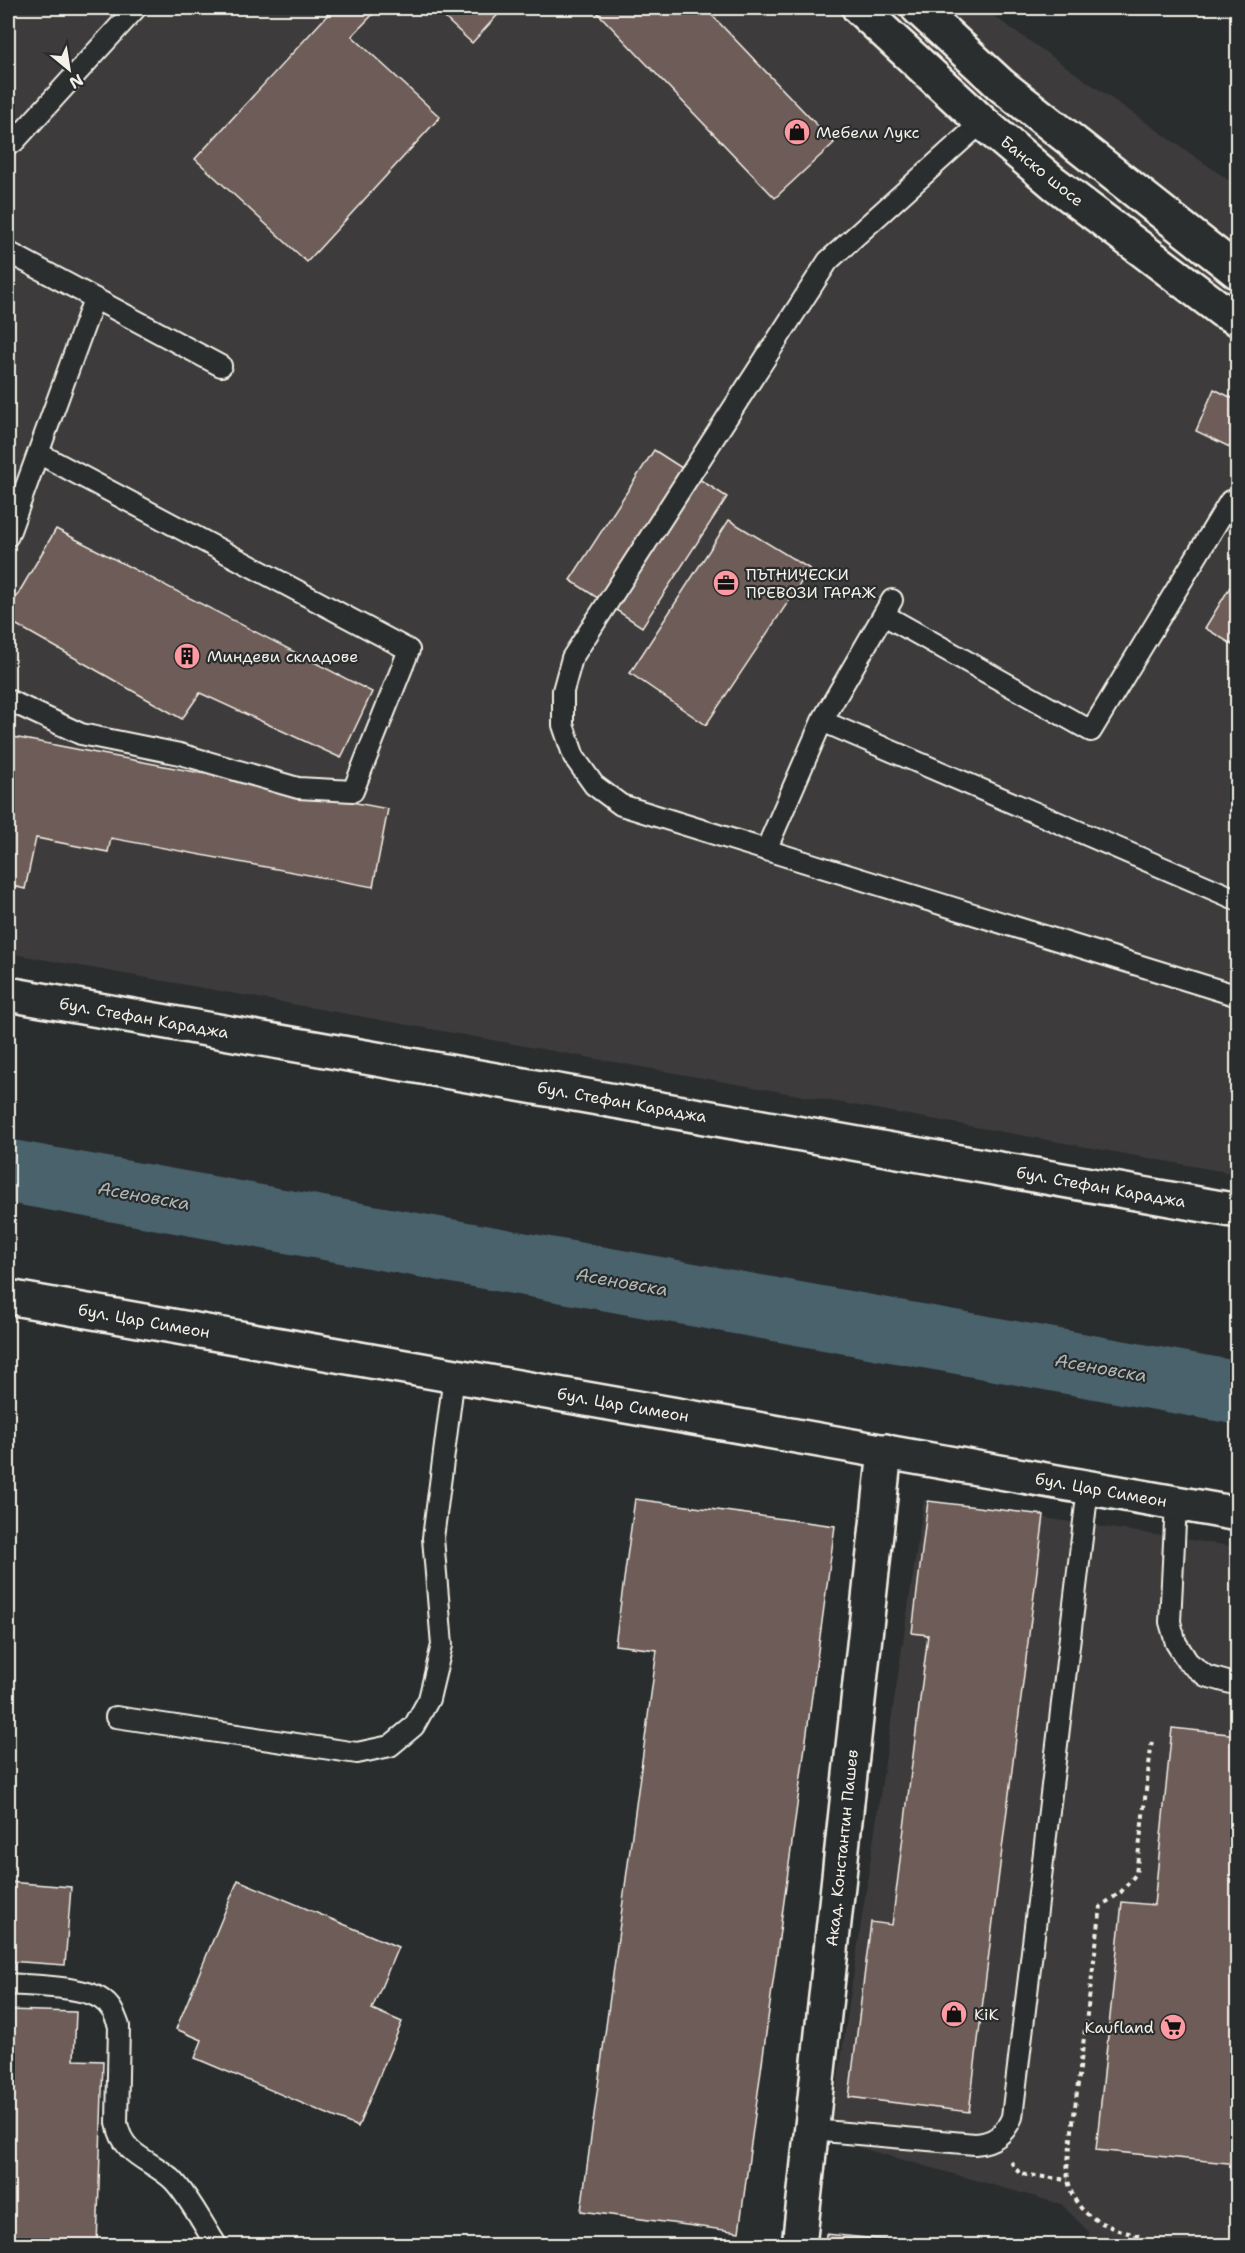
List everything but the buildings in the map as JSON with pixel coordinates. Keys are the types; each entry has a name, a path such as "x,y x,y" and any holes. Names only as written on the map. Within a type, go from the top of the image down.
{"main road":[{"name":"Банско шосе","path":"859,8 982,122 1054,183 1238,320"},
{"path":"918,8 1001,85 1238,272"},
{"name":"бул. Стефан Караджа","path":"8,994 1238,1211"},
{"name":"бул. Цар Симеон","path":"8,1297 1238,1514"},
{"name":"Акад. Константин Пашев","path":"799,2246 885,1451"}],"lane":[{"path":"10,143 136,8"},
{"path":"982,122 828,261 572,658 563,691 563,725 574,757 594,785 621,805 1238,996"},
{"path":"8,252 221,366"},
{"path":"8,536 94,299"},
{"path":"8,700 81,734 180,754 298,788 353,791 409,650 38,453"},
{"path":"766,850 822,722 888,607 1091,731 1230,501"},
{"path":"822,722 1238,900"},
{"path":"116,1717 357,1753 390,1746 414,1726 429,1699 442,1645 432,1538 454,1376"},
{"path":"811,2130 985,2144 1008,2126 1014,2105 1088,1488"},
{"path":"1176,1503 1170,1622 1176,1643 1188,1662 1206,1676 1238,1684"},
{"path":"8,1984 91,1994 109,2005 119,2026 117,2123 119,2133 131,2152 172,2180 217,2246"}],"path":[{"path":"1139,2236 1108,2228 1084,2213 1070,2192 1067,2169 1101,1906 1121,1892 1136,1874 1152,1740"},
{"path":"1020,2174 1068,2180"}],"shaded area":[{"path":"8,8 982,8 1237,186 1237,1174 8,953"},
{"path":"924,1500 1237,1547 1237,2245 1088,2245 1089,2232 1061,2204 829,2139"}],"waterway":[{"name":"Асеновска","path":"8,1171 1238,1393"}],"place":[{"name":"Мебели Лукс","path":"797,132"},
{"name":"ПЪТНИЧЕСКИ ПРЕВОЗИ ГАРАЖ","path":"726,583"},
{"name":"Миндеви складове","path":"187,656"},
{"name":"KiK","path":"954,2014"},
{"name":"Kaufland","path":"1173,2027"}]}
